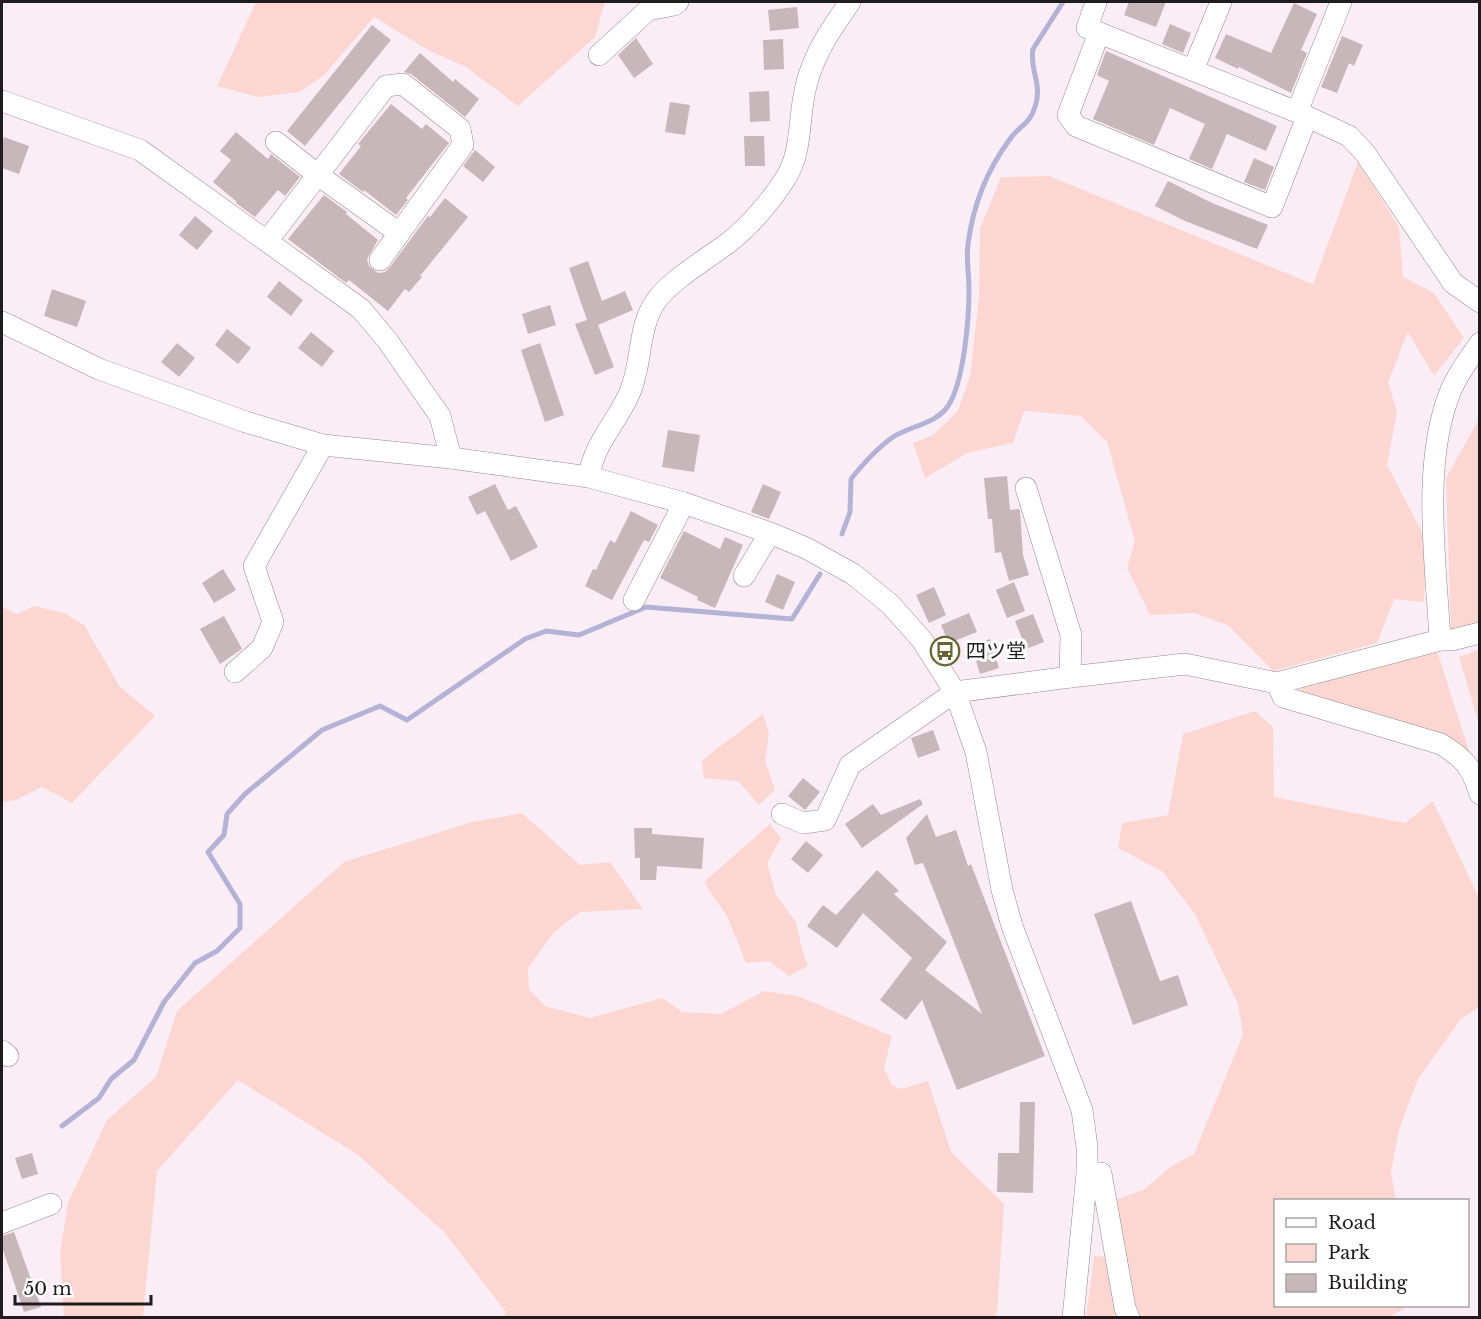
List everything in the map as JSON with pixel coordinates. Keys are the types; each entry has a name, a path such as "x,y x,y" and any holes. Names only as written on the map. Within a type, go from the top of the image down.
{"street":[{"path":"599,55 648,10 674,5 678,2"},
{"path":"590,477 591,461 630,393 637,372 646,322 654,304 666,290 748,226 786,178 795,158 805,87 815,54 850,2"},
{"path":"1096,2 1087,28 1302,114 1348,136 1365,153 1454,283 1479,302"},
{"path":"1193,70 1221,2"},
{"path":"1100,33 1068,115 1076,126 1272,207 1341,2"},
{"path":"267,241 386,86 403,84 460,129 463,145 380,260"},
{"path":"2,101 140,150 361,309 387,340 440,416 451,458"},
{"path":"276,142 399,233"},
{"path":"2,322 99,369 246,422 323,445 451,458 590,477 684,503 806,548 854,574 890,604 922,640 955,692 976,752 1002,890 1012,926 1082,1110 1087,1147 1087,1173 1073,1317"},
{"path":"1440,640 1433,497 1437,436 1451,389 1479,343"},
{"path":"235,672 262,648 273,622 254,566 323,445"},
{"path":"1026,488 1071,635 1070,676"},
{"path":"634,600 684,503"},
{"path":"744,576 770,533"},
{"path":"782,814 803,823 825,820 850,765 955,692 1070,676 1185,664 1276,683 1440,640 1452,640 1479,633"},
{"path":"1276,683 1283,697 1441,744 1461,757 1473,774 1479,794"},
{"path":"1087,1173 1101,1173 1125,1308 1129,1317"},
{"path":"2,1223 51,1203"}],"green space":[{"path":"256,2 605,2 595,37 518,106 466,67 428,50 374,17 324,75 300,92 258,97 217,86"},
{"path":"1358,162 1399,227 1403,277 1434,293 1464,338 1434,376 1408,332 1388,382 1397,412 1387,465 1426,540 1424,602 1394,599 1377,643 1273,671 1229,626 1195,613 1150,615 1127,568 1135,541 1107,442 1081,416 1024,411 1013,443 967,453 925,478 913,443 933,435 958,411 970,376 979,297 980,229 1001,177 1049,176 1313,284"},
{"path":"1479,419 1479,625 1451,632 1446,478"},
{"path":"34,606 64,613 84,625 120,687 155,716 72,803 42,787 16,800 2,802 2,607 17,614"},
{"path":"1480,650 1479,724 1459,657"},
{"path":"1437,651 1470,754 1437,732 1303,696 1299,685"},
{"path":"1255,711 1273,727 1274,797 1405,823 1433,801 1479,898 1479,1007 1461,1019 1418,1079 1399,1130 1391,1172 1396,1199 1274,1199 1274,1307 1406,1307 1388,1318 1134,1317 1115,1200 1145,1189 1170,1167 1194,1154 1243,1034 1238,1004 1195,914 1163,872 1118,848 1122,823 1168,815 1183,734"},
{"path":"763,714 769,734 765,761 775,790 759,805 738,781 704,778 702,760"},
{"path":"522,813 580,865 610,862 643,909 580,912 553,933 528,968 529,989 545,1006 590,1018 662,998 682,1012 721,1014 764,991 798,996 892,1036 884,1068 892,1085 901,1089 928,1081 951,1152 1004,1204 997,1314 994,1317 503,1317 506,1312 444,1232 358,1155 238,1080 157,1171 143,1317 64,1317 60,1251 68,1203 107,1120 156,1077 177,1011 344,862 472,822"},
{"path":"770,824 781,838 767,863 776,895 796,922 808,966 789,976 769,961 746,963 727,916 704,882"},
{"path":"1094,1256 1109,1257 1122,1317 1086,1318"}],"building":[{"path":"1129,2 1166,2 1156,27 1124,15"},
{"path":"1294,3 1317,14 1301,50 1307,53 1291,93 1239,67 1238,69 1215,58 1226,34 1271,53"},
{"path":"797,7 799,28 770,31 768,10"},
{"path":"1170,24 1191,33 1183,53 1162,44"},
{"path":"372,25 391,40 305,146 287,131"},
{"path":"1342,36 1363,45 1354,66 1349,63 1337,93 1321,87"},
{"path":"636,38 653,64 634,78 618,55"},
{"path":"783,39 784,69 764,70 763,40"},
{"path":"1106,51 1277,126 1266,151 1227,134 1212,169 1189,159 1205,124 1170,108 1154,145 1093,119 1109,81 1097,75"},
{"path":"420,53 453,82 455,79 479,99 465,117 411,74 404,72"},
{"path":"769,91 770,121 750,122 749,92"},
{"path":"670,102 690,105 685,135 665,132"},
{"path":"391,104 422,129 426,124 449,143 406,198 408,200 396,215 339,174 361,146 358,144"},
{"path":"236,132 268,159 271,154 300,177 285,196 278,190 255,217 213,182 231,160 220,151"},
{"path":"744,136 764,136 765,166 745,166"},
{"path":"4,137 29,146 19,174 2,168"},
{"path":"475,150 495,167 483,182 463,166"},
{"path":"1254,158 1274,167 1265,190 1244,182"},
{"path":"1168,181 1212,203 1268,225 1257,249 1185,221 1155,206"},
{"path":"324,195 378,240 367,259 369,266 378,273 385,272 390,267 428,216 430,217 445,198 468,217 420,276 422,277 409,292 405,289 388,311 349,280 346,283 288,239"},
{"path":"195,216 213,231 197,250 179,235"},
{"path":"588,261 602,301 625,291 633,310 598,325 614,367 595,375 575,324 587,320 569,268"},
{"path":"279,281 303,300 291,316 267,297"},
{"path":"52,289 86,301 77,327 44,316"},
{"path":"550,305 556,325 528,334 522,314"},
{"path":"227,329 251,348 238,364 215,345"},
{"path":"311,332 334,351 322,367 298,348"},
{"path":"177,343 195,358 179,377 161,362"},
{"path":"540,343 564,415 545,422 521,350"},
{"path":"668,430 700,435 694,472 662,467"},
{"path":"1007,476 1010,510 1019,509 1020,511 1023,555 1029,575 1009,581 1001,552 995,553 992,519 988,519 984,478"},
{"path":"495,484 508,510 516,506 538,547 511,561 485,511 477,515 468,497"},
{"path":"763,484 781,492 769,519 751,512"},
{"path":"631,511 658,525 649,542 644,540 612,600 585,586 593,569 596,570 610,540 615,543"},
{"path":"684,531 720,549 725,537 743,545 715,608 660,578"},
{"path":"223,569 236,590 214,603 202,583"},
{"path":"777,574 795,582 783,610 765,602"},
{"path":"1014,582 1025,611 1007,618 996,590"},
{"path":"934,587 946,615 929,623 916,595"},
{"path":"969,613 977,632 949,643 941,625"},
{"path":"1033,614 1044,642 1026,649 1015,621"},
{"path":"224,616 242,649 220,664 200,629"},
{"path":"990,639 999,668 980,674 971,645"},
{"path":"933,730 940,750 918,758 911,738"},
{"path":"803,778 820,792 805,810 788,796"},
{"path":"920,799 923,804 862,848 845,824 873,804 881,815"},
{"path":"927,814 936,837 956,830 968,866 971,864 1045,1056 957,1090 922,1000 906,1020 880,1000 912,958 863,913 837,948 807,926 823,905 836,915 877,870 899,891 894,894 947,942 925,970 982,1014 923,863 915,865 906,838"},
{"path":"634,828 652,828 652,834 704,838 702,869 657,866 656,880 640,880 640,858 635,858"},
{"path":"806,841 823,855 808,873 791,859"},
{"path":"1131,901 1160,981 1178,975 1188,1005 1133,1025 1094,914"},
{"path":"1020,1102 1035,1102 1033,1193 997,1192 998,1153 1019,1153"},
{"path":"32,1153 38,1174 22,1179 15,1158"},
{"path":"14,1232 41,1307 24,1312 2,1247 2,1236"}],"waterway":[{"path":"842,534 850,512 851,479 870,456 887,441 937,417 948,406 953,395 962,366 967,333 969,289 967,250 973,216 982,188 994,163 1010,139 1033,113 1038,91 1032,56 1033,49 1063,2"},
{"path":"62,1126 99,1098 111,1079 134,1060 164,1002 195,963 217,951 240,928 240,904 208,852 224,835 227,814 245,794 322,730 380,706 407,720 525,639 546,631 579,635 646,607 792,619 820,574"}],"place":[{"name":"四ツ堂","path":"945,651"}]}
